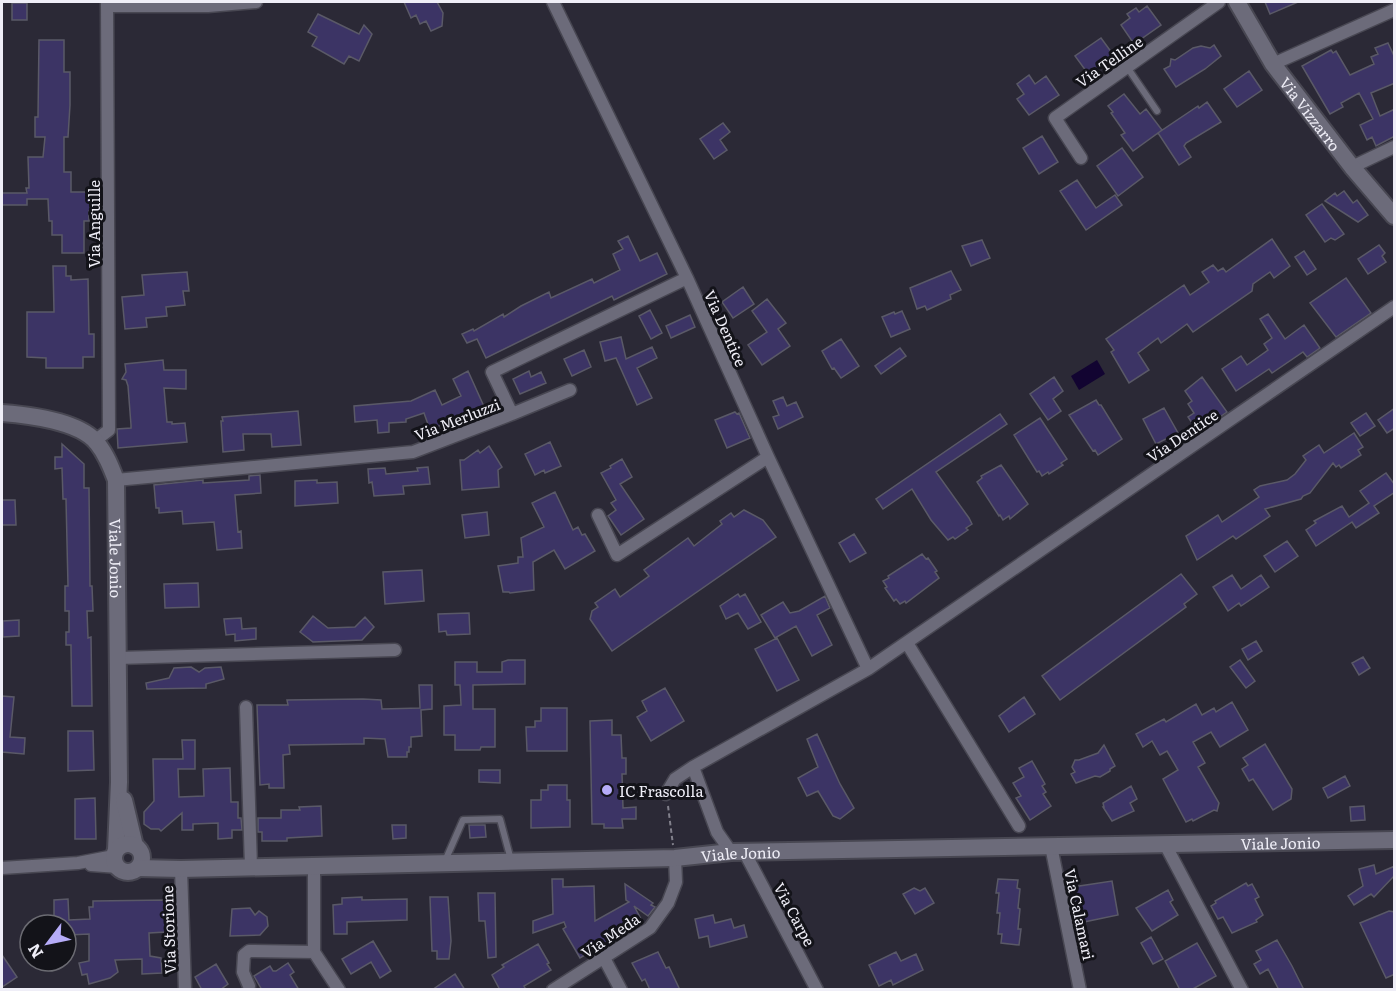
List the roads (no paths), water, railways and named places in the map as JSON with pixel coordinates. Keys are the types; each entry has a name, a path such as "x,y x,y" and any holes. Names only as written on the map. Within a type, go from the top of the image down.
{"street":[{"path":"107,4 208,6 256,2"},
{"name":"Via Dentice","path":"553,2 687,278 768,458 868,669"},
{"name":"Via Telline","path":"1081,158 1055,118 1219,2"},
{"name":"Via Vizzarro","path":"1236,2 1273,64 1352,167 1395,216"},
{"name":"Via Anguille","path":"96,440 109,430 107,4"},
{"path":"1273,64 1395,10"},
{"path":"1352,167 1395,147"},
{"name":"Via Merluzzi","path":"116,480 413,452 512,414 492,372 687,278"},
{"name":"Via Dentice","path":"666,794 675,779 693,767 868,669 907,643 1395,307"},
{"path":"512,414 570,390"},
{"name":"Viale Jonio","path":"2,412 69,424 96,440 108,459 116,480 119,782 116,858"},
{"path":"598,515 617,555 768,458"},
{"path":"907,643 1019,826"},
{"path":"118,658 395,650"},
{"path":"246,708 251,867"},
{"path":"693,767 717,832 738,853"},
{"name":"Viale Jonio","path":"119,782 138,856"},
{"path":"702,855 717,832"},
{"name":"Viale Jonio","path":"138,856 181,869 675,858 738,853 1395,840"},
{"path":"2,868 116,858 127,844 138,856 125,872 116,858"},
{"name":"Via Calamari","path":"1051,846 1080,990"},
{"path":"1166,846 1242,990"},
{"name":"Via Carpe","path":"738,853 817,990"},
{"name":"Viale Jonio","path":"138,856 202,868"},
{"name":"Via Meda","path":"553,990 650,928 668,903 676,882 675,858"},
{"path":"314,866 314,952 339,990"},
{"name":"Via Storione","path":"181,869 185,990"},
{"path":"249,986 243,972 243,962 244,955 249,951 314,952"},
{"path":"604,958 621,990"}],"lane":[{"path":"1127,68 1157,111"},
{"path":"445,862 463,820 500,819 511,861"}],"place":[{"name":"IC Frascolla","path":"607,790"}]}
